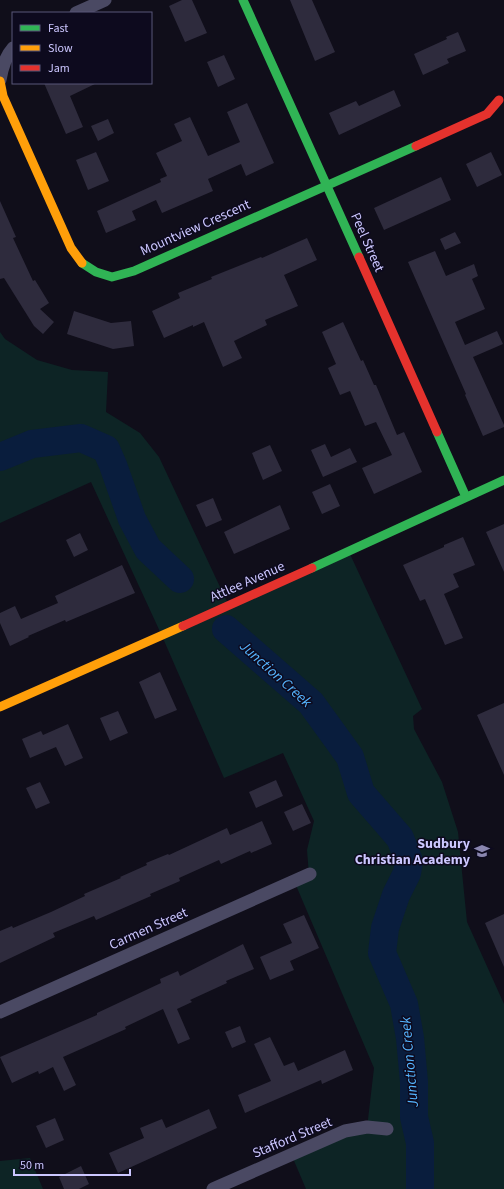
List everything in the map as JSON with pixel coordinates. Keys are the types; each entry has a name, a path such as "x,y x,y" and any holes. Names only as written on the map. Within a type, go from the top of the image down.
{"street":[{"path":"78,12 105,0"},
{"name":"Peel Street","path":"244,0 466,497"},
{"name":"Mountview Crescent","path":"12,49 3,66 0,81 4,96 71,248 82,263 96,272 112,276 134,271 487,114 499,100"},
{"name":"Attlee Avenue","path":"0,707 296,575 504,480"},
{"name":"Carmen Street","path":"0,1012 310,874"},
{"name":"Stafford Street","path":"213,1189 345,1131 367,1127 386,1129"}],"green space":[{"path":"0,332 5,339 37,360 72,370 108,372 106,412 140,433 159,457 229,606 349,552 422,709 413,716 414,729 442,782 458,832 467,922 504,1004 504,1189 306,1189 292,1156 367,1128 374,1068 295,883 309,875 307,850 314,821 283,753 224,778 162,636 91,482 0,523"},
{"path":"30,1158 43,1189 0,1189 0,1161"}],"building":[{"path":"182,0 192,0 207,33 185,42 169,6"},
{"path":"290,0 312,0 335,52 315,61"},
{"path":"458,32 466,51 447,59 449,63 423,75 414,54 447,39 446,37"},
{"path":"224,55 235,79 218,87 207,62"},
{"path":"44,84 95,84 70,96 83,127 66,134"},
{"path":"394,90 401,106 339,135 329,113 356,101 359,106"},
{"path":"247,103 274,163 246,176 241,164 208,179 213,191 162,213 156,200 132,211 136,220 106,233 97,211 161,182 160,179 167,176 156,153 182,141 174,124 190,117 208,156 240,142 227,112"},
{"path":"108,119 114,133 98,141 91,126"},
{"path":"96,152 109,181 88,190 76,160"},
{"path":"491,152 502,175 477,187 466,164"},
{"path":"441,177 451,200 384,230 374,208"},
{"path":"0,201 16,237 13,238 33,281 35,280 49,303 40,309 54,322 43,334 34,326 4,278 0,279"},
{"path":"455,232 461,243 445,250 440,239"},
{"path":"307,238 317,260 284,275 298,306 265,320 267,325 234,341 242,358 223,367 204,322 193,327 193,325 164,338 152,311 180,298 178,293 212,279 211,277 261,257 262,258"},
{"path":"435,251 446,276 474,264 478,276 472,279 485,309 455,322 465,345 497,331 503,344 473,357 504,425 504,427 483,436 408,262"},
{"path":"74,311 111,323 131,321 134,346 113,349 67,334"},
{"path":"343,322 361,361 363,360 374,385 376,385 397,435 404,432 422,472 374,494 362,468 392,455 376,422 365,426 350,391 340,395 328,368 336,364 322,332"},
{"path":"325,444 331,457 350,448 357,462 323,477 311,450"},
{"path":"270,445 282,471 263,480 252,453"},
{"path":"330,484 340,506 322,514 312,492"},
{"path":"213,498 222,520 206,527 196,505"},
{"path":"280,505 290,529 234,554 224,532"},
{"path":"504,524 504,572 486,532"},
{"path":"80,533 88,550 74,557 66,540"},
{"path":"463,537 475,565 453,574 459,587 444,594 463,638 445,645 425,599 420,601 403,565"},
{"path":"122,565 135,593 66,622 65,620 28,636 29,637 10,646 0,623 0,613 15,606 21,619 58,603 55,596"},
{"path":"160,672 177,710 155,719 139,682"},
{"path":"504,703 504,775 477,715"},
{"path":"118,711 128,733 110,741 100,718"},
{"path":"68,724 83,758 65,766 56,747 30,758 22,739 41,731 43,735"},
{"path":"276,780 283,796 256,808 249,792"},
{"path":"40,782 50,803 36,809 26,788"},
{"path":"302,804 311,823 293,831 284,812"},
{"path":"262,821 272,844 251,853 250,851 221,864 219,860 179,878 180,881 150,894 151,896 96,920 94,916 53,933 55,937 0,963 0,931 12,926 13,928 51,912 85,896 84,894 147,865 146,863 168,854 169,855 227,828 230,835"},
{"path":"504,914 504,967 485,923"},
{"path":"304,915 319,948 290,961 294,970 270,980 260,957 292,943 283,924"},
{"path":"243,944 254,969 226,981 227,983 190,1000 192,1002 177,1009 190,1039 178,1044 163,1009 125,1027 126,1029 63,1057 76,1085 64,1091 53,1067 39,1074 38,1071 12,1083 0,1057 97,1015 97,1013 161,983 160,979 178,971 180,976"},
{"path":"240,1026 246,1042 232,1048 225,1032"},
{"path":"270,1037 284,1066 294,1062 298,1071 345,1050 353,1070 322,1084 321,1080 245,1113 238,1095 271,1081 254,1044"},
{"path":"209,1109 217,1128 118,1173 109,1153 144,1138 140,1128 162,1119 166,1128"},
{"path":"55,1118 64,1140 46,1148 36,1126"},
{"path":"81,1166 89,1184 79,1189 64,1189 59,1177"}],"waterway":[{"name":"Junction Creek","path":"0,457 32,444 81,438 106,449 132,519 148,549 180,579"},
{"name":"Junction Creek","path":"226,629 311,703 350,757 361,793 400,838 409,861 407,873 396,895 385,928 382,953 404,1004 410,1038 414,1082 414,1117 420,1143 420,1189"}],"traffic: fast":[{"path":"243,0 359,257"},
{"path":"82,263 96,272 112,277 134,271 416,146"},
{"path":"437,432 466,497"},
{"path":"312,568 504,480"}],"traffic: slow":[{"path":"0,81 3,96 71,248 82,263"},
{"path":"0,707 183,626"}],"traffic: jam":[{"path":"416,146 487,114 499,100"},
{"path":"359,257 437,432"},
{"path":"183,626 312,568"}],"place":[{"name":"Sudbury Christian Academy","path":"482,851"}]}
